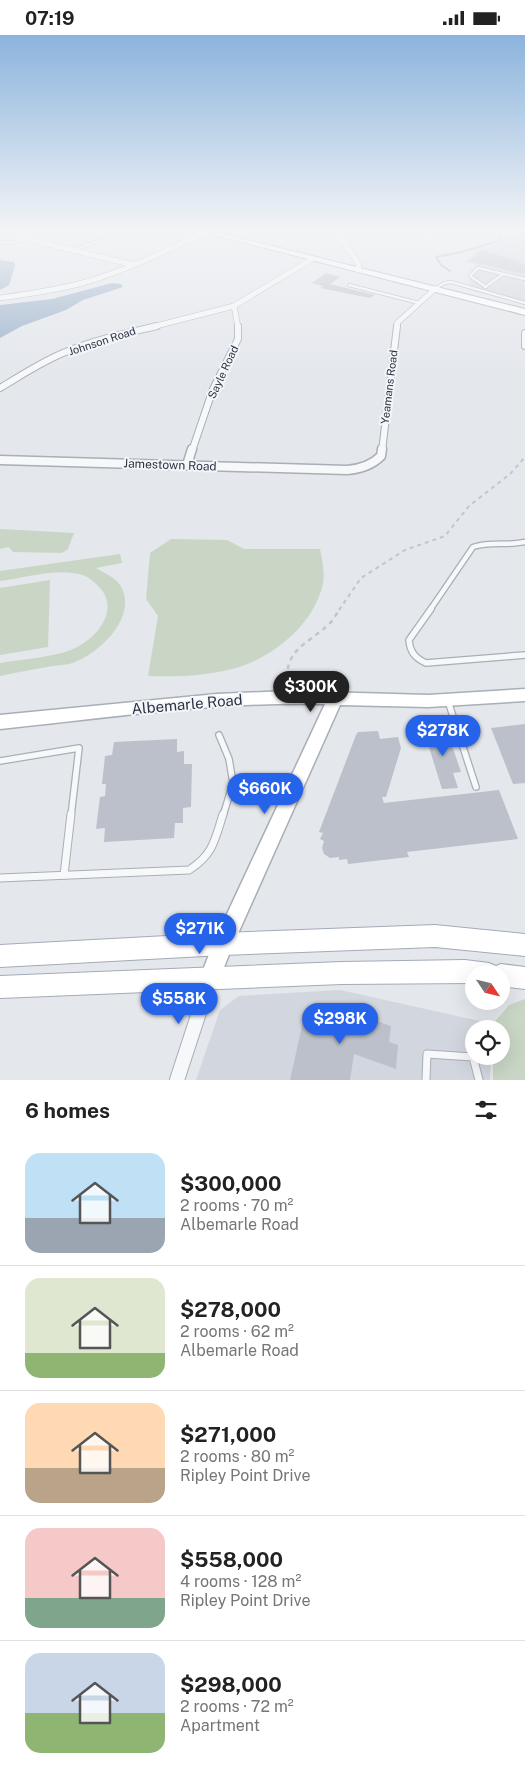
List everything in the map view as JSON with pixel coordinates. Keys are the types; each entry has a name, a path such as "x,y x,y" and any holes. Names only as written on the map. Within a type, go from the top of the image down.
{"main road":[{"path":"394,279 525,312"},
{"path":"0,956 224,944 435,936 525,945"},
{"path":"0,987 342,973 465,971"},
{"path":"510,976 525,978"}],"street":[{"path":"0,298 58,289 96,279"},
{"name":"Johnson Road","path":"0,388 36,366 67,351 102,339 234,306 279,279"},
{"name":"Yeamans Road","path":"341,470 364,468 376,462 381,456 397,323 435,289"},
{"name":"Sayle Road","path":"187,465 213,389 238,339 230,317 234,306"},
{"name":"Johnson Road","path":"211,313 230,317"},
{"path":"525,333 525,346"},
{"name":"Jamestown Road","path":"0,460 341,470"},
{"name":"Albemarle Road","path":"0,722 217,700 288,697 448,700 525,695"},
{"path":"177,1080 210,978 224,944 336,698"}],"lane":[{"path":"474,279 486,287"},
{"path":"480,291 497,279"},
{"path":"435,289 444,283 451,282 525,303"},
{"path":"349,285 419,303"},
{"path":"525,542 508,546 482,543 473,547 409,639 410,650 416,659 426,663 525,655"},
{"path":"448,700 476,787"},
{"path":"0,878 189,870 202,862 212,849 233,783 229,759 219,735"},
{"path":"0,761 79,748 64,875"},
{"path":"233,783 296,785"},
{"path":"426,1080 427,1054 474,1057 479,1080"}],"path":[{"path":"288,697 286,676 292,656 301,644 329,624 361,578 405,550 431,543 445,536 469,506 510,473 525,457"}],"shaded area":[{"path":"469,279 525,279 525,304 470,290"},
{"path":"340,990 475,1020 465,1020 465,1065 491,1065 490,1080 196,1080 220,1010 239,996"}],"green space":[{"path":"0,529 74,533 68,549 62,553 13,552 9,547 0,549"},
{"path":"171,539 227,540 244,549 320,549 324,579 318,598 301,626 289,638 262,657 247,664 201,675 148,676 158,616 146,599 150,553"},
{"path":"120,554 122,563 96,568 118,582 125,597 125,608 121,620 106,641 96,650 73,663 0,676 0,663 54,655 80,646 96,633 102,625 108,607 101,589 83,575 63,572 0,581 0,571"},
{"path":"50,580 48,647 0,655 0,588"},
{"path":"525,999 525,1080 493,1080 493,1065 510,1065 510,1020 496,1020 505,1010 510,1010 510,1005"}],"water":[{"path":"0,279 11,279 9,285 0,290"},
{"path":"112,283 121,284 123,287 83,300 66,310 22,326 0,338 0,305 52,299"}],"building":[{"path":"318,279 337,279 330,284 375,295 370,298 320,288 323,286 312,283"},
{"path":"525,724 525,783 513,784 491,728"},
{"path":"446,728 461,772 453,773 458,788 442,789 424,731"},
{"path":"378,731 380,739 398,737 401,748 386,797 382,797 384,803 499,790 518,839 407,852 409,857 348,864 347,859 339,860 339,857 330,858 324,854 322,848 324,841 320,839 323,833 319,832 356,735 358,732"},
{"path":"177,739 177,752 184,751 184,764 192,764 191,807 183,808 183,823 175,823 174,838 104,842 105,828 96,829 100,797 105,796 106,784 102,784 105,756 112,755 114,742"},
{"path":"337,1007 391,1026 389,1042 398,1045 396,1069 354,1054 350,1080 290,1080 306,1008 335,1018"}]}
